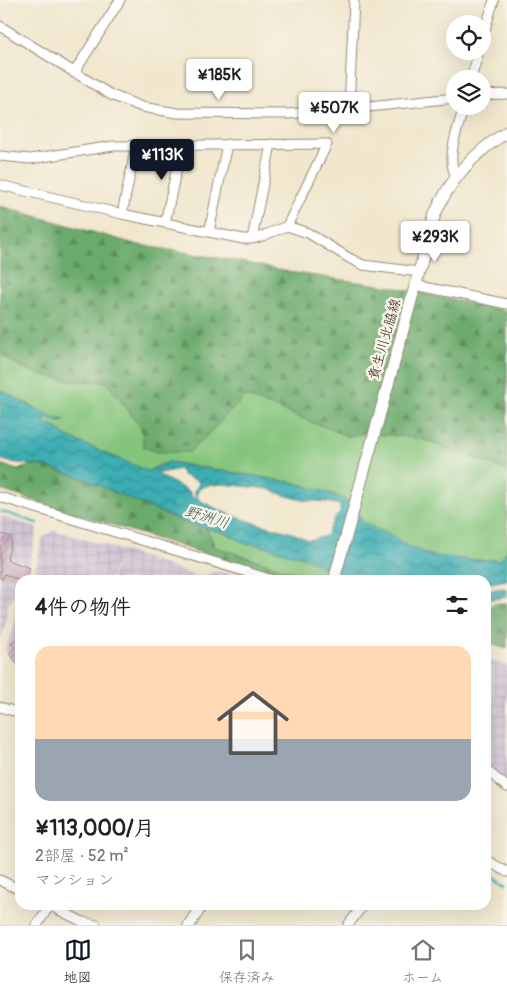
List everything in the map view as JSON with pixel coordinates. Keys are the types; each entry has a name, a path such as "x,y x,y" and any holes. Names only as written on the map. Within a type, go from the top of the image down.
{"main road":[{"name":"貴生川北脇線","path":"335,575 435,214 456,176 484,148 504,137"},
{"path":"189,925 199,910"}],"street":[{"path":"74,73 120,0"},
{"path":"349,109 354,0"},
{"path":"490,15 494,0"},
{"path":"0,26 111,95 142,107 177,113 287,114 446,99"},
{"path":"491,95 507,94"},
{"path":"456,176 452,170 452,156 462,115"},
{"path":"165,223 182,144"},
{"path":"209,232 227,144"},
{"path":"252,239 270,144"},
{"path":"0,156 30,159 113,146 327,144 287,226 273,233 252,239 122,214 0,185"},
{"path":"122,214 136,146"},
{"path":"287,226 308,233 363,265 419,272"},
{"path":"415,285 507,304"},
{"path":"0,496 257,575"},
{"path":"0,707 15,712"},
{"path":"491,774 507,787"},
{"path":"491,863 507,872"},
{"path":"0,880 15,888"},
{"path":"37,925 47,910"},
{"path":"60,910 83,922 96,925"},
{"path":"348,925 359,910"}],"shaded area":[{"path":"0,516 37,528 28,575 15,575 15,595 8,604 5,626 0,640"},
{"path":"54,530 153,560 146,565 154,561 192,575 112,575 117,565 144,566 116,564 111,575 34,575 42,538"},
{"path":"219,571 234,575 205,575"},
{"path":"15,616 15,663 5,649 14,627"},
{"path":"491,661 507,666 507,782 491,768"}],"green space":[{"path":"0,206 139,245 295,273 393,287 507,311 507,470 419,438 365,433 348,436 246,396 190,452 157,452 144,447 141,427 106,381 65,380 50,377 22,368 0,353"},
{"path":"0,353 91,382 106,381 141,427 144,446 190,452 246,396 348,436 365,433 419,438 507,470 507,551 501,560 471,560 433,556 406,546 396,538 364,523 350,502 338,496 296,483 169,462 148,471 67,437 60,430 45,423 44,418 60,422 64,421 0,390"},
{"path":"0,464 17,470 31,465 43,466 82,478 186,523 206,528 215,547 302,575 273,575 0,490"},
{"path":"206,528 226,533 248,545 251,543 303,557 332,571 331,575 302,575 215,547"},
{"path":"507,603 507,649 491,644 491,605"}],"water":[{"name":"野洲川","path":"0,390 47,414 66,421 44,419 45,423 60,430 67,437 148,471 169,462 296,483 338,496 350,502 364,523 396,538 406,546 433,556 471,560 500,560 507,551 507,580 491,583 491,575 338,575 303,557 251,543 248,545 226,533 186,523 82,478 43,466 9,462 0,459","holes":["179,469 183,475 198,481 199,484 194,491 196,496 194,498 190,495 190,492 157,474","222,484 269,489 302,500 340,505 340,512 334,519 326,536 308,540 287,531 231,515 198,499 197,494 199,489 205,486"]},
{"path":"507,589 507,597 491,599 491,590"}],"building":[{"path":"0,534 12,537 7,560 30,568 28,575 15,575 15,578 4,574 3,578 0,578"},
{"path":"15,640 15,648 11,643"},
{"path":"15,648 15,661 9,653"}],"waterway":[{"path":"0,511 37,523"},
{"path":"491,873 507,883"}]}
